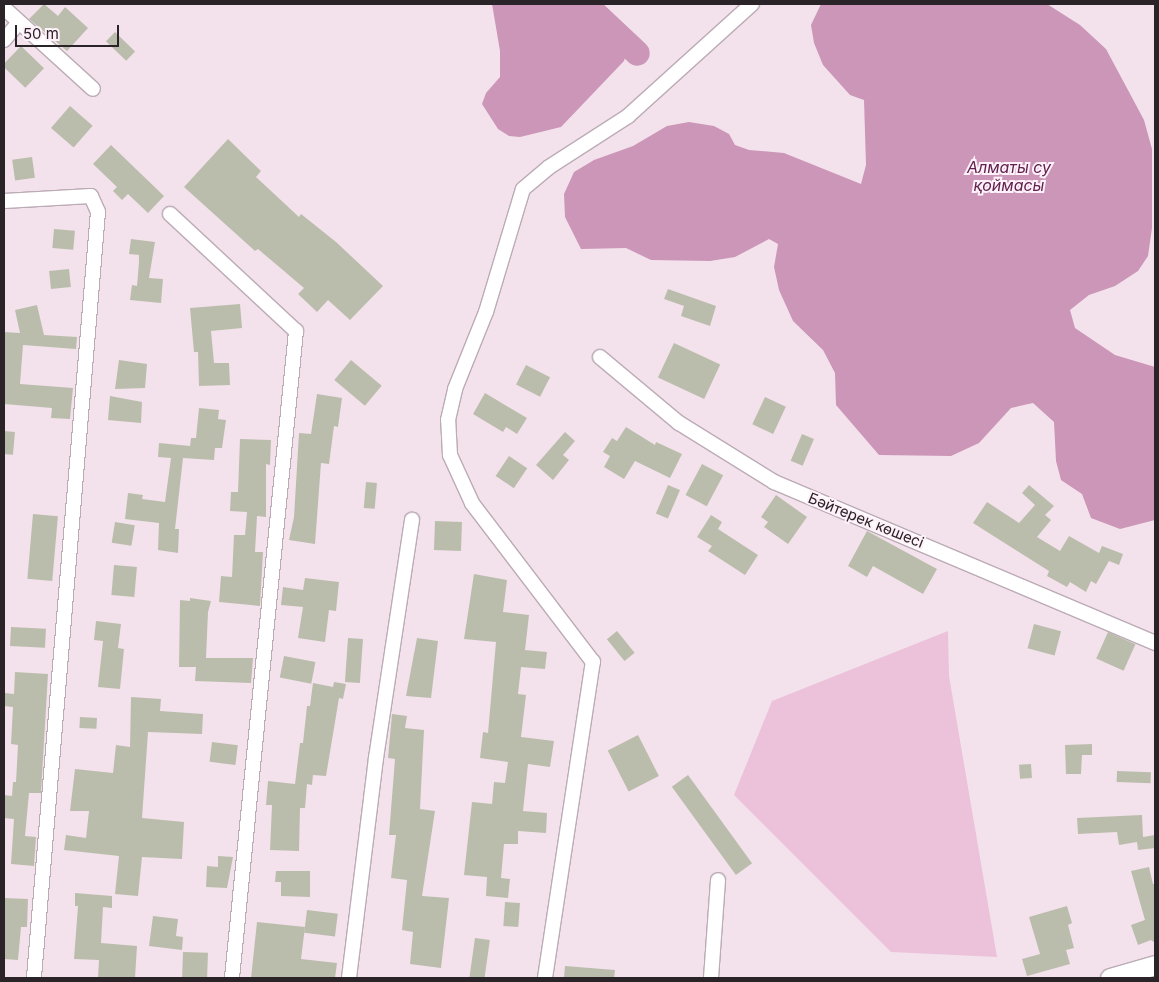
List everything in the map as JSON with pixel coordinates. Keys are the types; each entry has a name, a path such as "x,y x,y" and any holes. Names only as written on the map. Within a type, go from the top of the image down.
{"street":[{"path":"545,978 592,662 472,503 450,455 448,420 455,389 486,312 523,189 549,167 628,116 752,4"},
{"path":"4,8 93,89"},
{"path":"4,40 19,22"},
{"path":"4,201 91,196 98,212 34,978"},
{"path":"170,214 296,331 232,978"},
{"name":"Бәйтерек көшесі","path":"600,357 678,423 774,482 1155,643"},
{"path":"348,978 376,758 412,520"},
{"path":"711,978 718,880"},
{"path":"1110,978 1155,965"}],"shaded area":[{"path":"948,631 949,676 997,957 891,952 734,795 772,701"}],"water":[{"path":"492,4 573,4 605,13 629,44 624,61 561,127 520,137 509,136 498,129 482,104 486,93 500,77 500,51"},
{"name":"Алматы су қоймасы","path":"821,4 1047,4 1080,25 1106,49 1144,120 1152,149 1152,228 1148,256 1138,271 1115,286 1089,295 1070,310 1075,328 1115,355 1155,367 1155,520 1120,529 1091,518 1082,494 1061,480 1056,461 1054,422 1033,403 1011,408 979,443 951,456 879,455 836,405 835,373 823,350 793,321 779,290 774,267 778,244 769,239 735,257 710,261 651,260 626,248 581,249 565,217 564,194 574,172 594,160 633,146 667,126 689,122 714,126 729,134 735,145 749,150 784,153 861,184 866,165 864,100 850,95 823,65 814,43 811,25"}],"building":[{"path":"44,4 58,16 65,7 88,28 67,51 29,19"},
{"path":"115,32 135,51 126,61 106,41"},
{"path":"21,46 44,68 25,88 4,67 4,64"},
{"path":"70,106 93,126 74,148 51,128"},
{"path":"228,139 261,171 256,177 299,217 301,214 336,242 383,286 350,320 328,300 317,312 298,294 304,288 258,249 255,251 184,187"},
{"path":"111,145 164,196 148,213 128,194 122,200 113,191 117,187 93,164"},
{"path":"32,157 35,178 15,181 12,160"},
{"path":"54,229 75,231 73,250 52,248"},
{"path":"131,239 155,242 149,278 163,279 161,303 130,300 132,285 137,286 139,262 139,255 129,254"},
{"path":"69,269 71,287 51,289 49,271"},
{"path":"668,289 716,306 710,326 681,316 684,306 664,299"},
{"path":"240,304 242,328 211,331 214,363 229,363 230,385 199,386 198,352 194,352 190,308"},
{"path":"37,305 44,335 77,337 76,349 23,345 20,384 73,388 70,419 51,418 52,408 4,404 4,332 20,333 15,310"},
{"path":"674,343 720,365 704,399 658,377"},
{"path":"119,360 147,364 145,388 115,389"},
{"path":"351,360 382,386 365,406 334,380"},
{"path":"526,365 550,377 540,397 516,385"},
{"path":"485,393 527,418 517,434 506,427 503,432 473,414"},
{"path":"317,394 342,398 338,427 334,426 329,464 321,463 315,544 289,540 294,517 299,433 311,434"},
{"path":"110,396 142,402 141,423 108,420"},
{"path":"765,397 786,407 773,434 752,424"},
{"path":"199,408 219,410 218,419 226,420 222,448 215,448 214,460 183,458 175,529 179,529 178,553 158,550 159,523 125,519 128,493 143,495 142,499 165,502 171,458 158,457 159,443 190,446 191,438 196,438"},
{"path":"626,427 655,445 656,442 682,454 670,478 635,461 624,479 604,467 610,456 603,452 612,438 617,441"},
{"path":"4,431 15,432 13,455 4,454"},
{"path":"565,432 575,441 563,455 569,460 553,480 536,465"},
{"path":"802,434 814,439 803,466 791,461"},
{"path":"240,439 271,440 270,465 266,464 266,517 257,516 255,552 263,552 260,606 219,602 221,576 232,577 234,535 245,535 247,512 230,511 231,492 238,492"},
{"path":"509,456 527,468 514,488 496,476"},
{"path":"702,464 723,475 707,506 686,495"},
{"path":"366,482 377,483 375,509 364,508"},
{"path":"668,485 680,490 668,519 656,514"},
{"path":"1029,485 1054,506 1045,515 1051,520 1037,537 1060,551 1069,536 1099,553 1102,546 1123,554 1119,565 1109,561 1096,584 1091,581 1086,592 1070,582 1067,587 1047,576 1049,571 973,523 987,502 1019,523 1035,505 1022,493"},
{"path":"776,495 807,517 788,544 764,527 768,522 761,517"},
{"path":"33,514 58,516 52,581 27,579"},
{"path":"711,515 722,522 718,529 758,555 745,575 708,551 712,546 697,537"},
{"path":"435,521 462,522 461,551 434,550"},
{"path":"115,522 135,525 131,546 112,543"},
{"path":"867,531 937,569 923,594 873,566 867,577 848,566"},
{"path":"114,565 137,567 134,597 111,595"},
{"path":"474,574 507,580 503,612 529,615 525,650 547,652 545,669 521,667 518,694 526,695 521,737 554,741 550,767 528,764 523,811 547,813 546,833 518,831 518,844 504,844 501,878 510,879 508,898 486,896 487,877 464,875 472,802 492,804 494,782 505,783 508,762 480,758 483,732 488,733 496,642 464,639"},
{"path":"305,578 339,582 336,611 329,610 325,642 298,638 303,607 281,605 283,587 303,590"},
{"path":"190,598 211,601 208,612 206,658 253,658 251,683 195,681 196,667 179,667 180,600 190,601"},
{"path":"96,621 121,624 118,648 124,649 120,689 98,687 103,641 94,640"},
{"path":"1034,624 1061,631 1055,655 1028,648"},
{"path":"11,627 46,629 45,648 10,646"},
{"path":"617,631 635,653 625,661 607,639"},
{"path":"1108,632 1135,644 1124,671 1096,658"},
{"path":"348,638 363,639 360,683 345,682"},
{"path":"417,638 438,641 431,698 406,696"},
{"path":"284,656 315,662 311,684 280,678"},
{"path":"15,672 48,674 41,793 29,793 25,836 36,837 34,866 11,864 14,819 4,818 4,795 12,796 13,782 16,782 18,745 11,744 13,707 4,706 5,693 14,694"},
{"path":"334,682 346,684 343,699 339,698 326,776 313,775 312,785 307,784 305,808 300,808 299,851 270,850 272,805 266,805 268,781 295,784 300,743 303,743 307,706 310,706 313,683 333,687"},
{"path":"131,697 161,699 160,711 203,714 202,734 148,732 142,818 184,822 182,859 142,857 138,896 115,894 119,856 64,850 66,835 86,838 89,811 70,811 75,769 113,773 116,745 130,747"},
{"path":"392,714 407,716 405,728 424,730 420,809 435,811 422,896 449,898 441,968 410,964 413,932 402,930 407,880 391,878 396,835 389,835 395,759 388,758"},
{"path":"80,717 97,718 96,729 79,728"},
{"path":"638,735 659,776 629,791 608,750"},
{"path":"212,742 238,745 235,765 210,762"},
{"path":"1092,744 1092,755 1082,755 1081,774 1066,774 1065,745"},
{"path":"1031,764 1032,778 1020,779 1019,765"},
{"path":"1117,771 1151,772 1151,783 1117,782"},
{"path":"688,775 752,863 736,875 672,787"},
{"path":"1142,815 1143,837 1155,835 1155,848 1138,850 1137,842 1119,845 1117,832 1078,834 1077,818"},
{"path":"218,856 233,857 227,888 206,887 207,866 218,867"},
{"path":"1149,867 1153,884 1155,884 1155,943 1151,940 1138,945 1131,925 1145,920 1131,871"},
{"path":"276,871 310,871 310,897 281,896 281,882 275,882"},
{"path":"75,893 112,896 112,908 103,907 101,943 137,946 135,978 98,978 99,960 74,959 78,906 75,906"},
{"path":"4,898 28,899 27,927 21,927 18,960 4,959"},
{"path":"505,902 520,903 518,927 503,926"},
{"path":"1067,906 1072,923 1068,925 1074,948 1066,950 1070,964 1027,976 1022,959 1040,954 1029,917"},
{"path":"307,910 338,914 335,937 304,933"},
{"path":"153,916 178,919 176,936 183,937 182,950 149,946"},
{"path":"257,922 305,927 301,959 337,963 335,978 251,978"},
{"path":"475,938 490,940 485,978 469,978"},
{"path":"183,952 208,953 207,978 182,978"},
{"path":"565,966 615,970 614,978 564,978"}],"waterway":[{"path":"585,4 637,53"}]}
